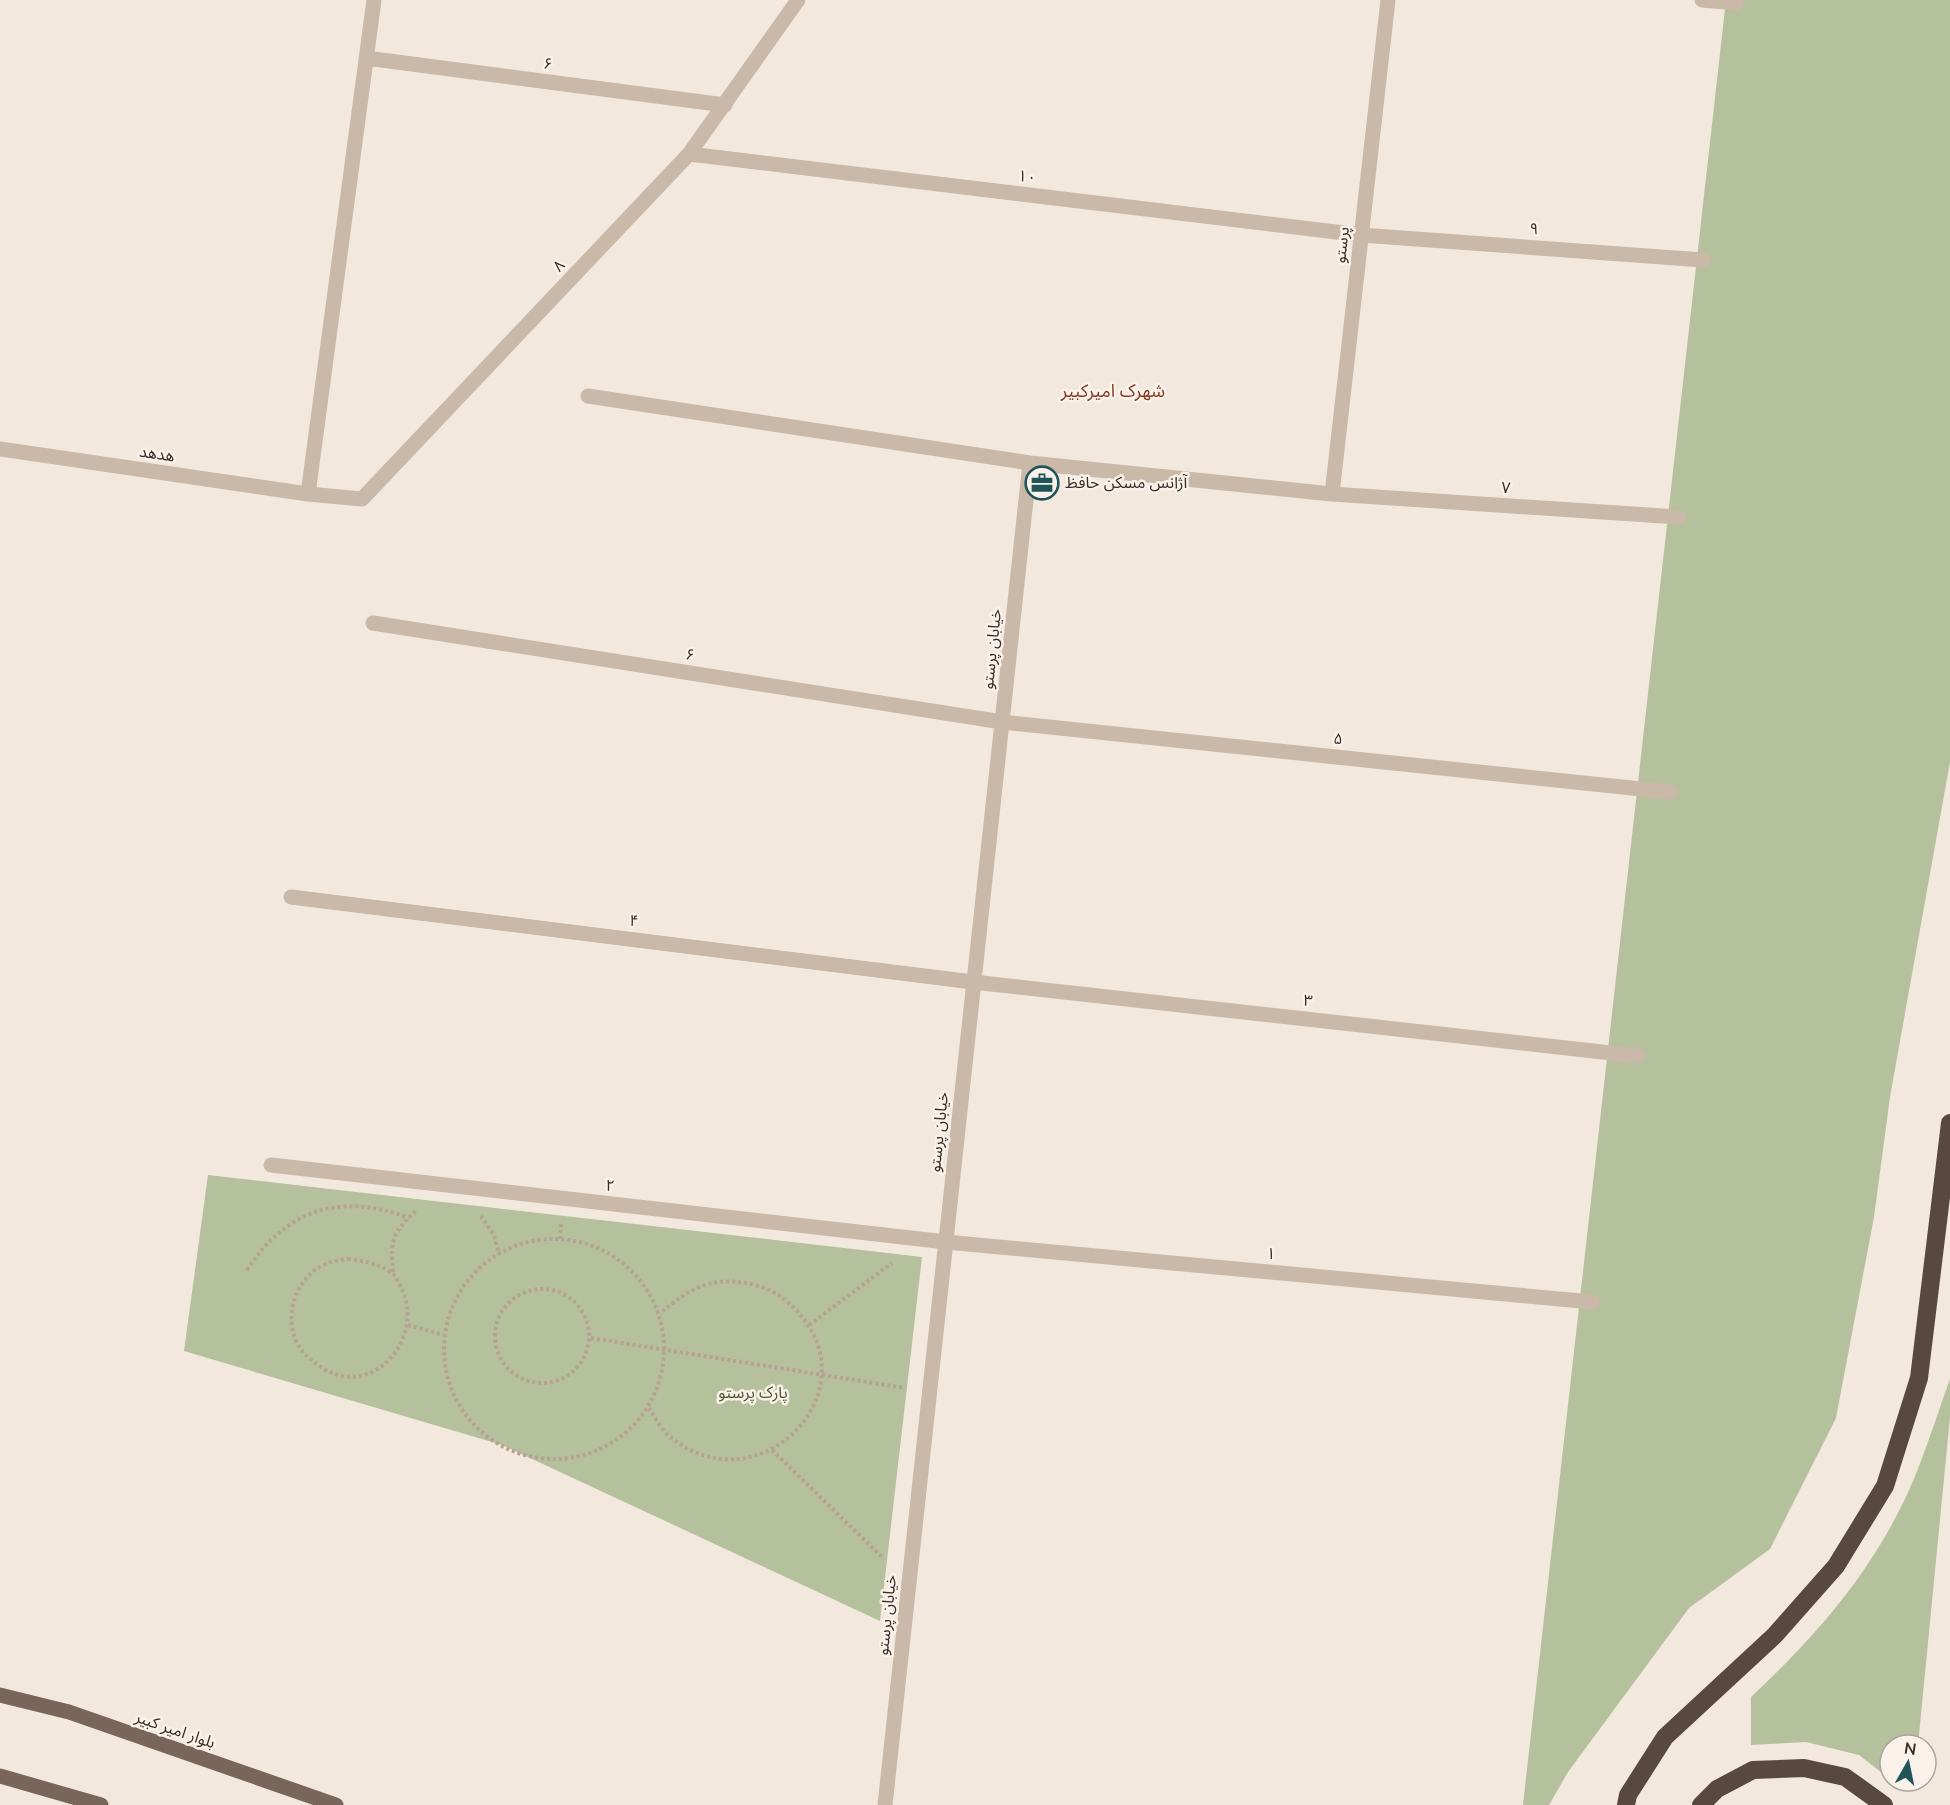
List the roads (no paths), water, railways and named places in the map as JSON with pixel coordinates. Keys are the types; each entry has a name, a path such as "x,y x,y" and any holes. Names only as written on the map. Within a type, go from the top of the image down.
{"highway":[{"path":"1626,1805 1628,1796 1665,1737 1775,1635 1836,1566 1885,1486 1919,1378 1950,1123"},
{"path":"1701,1805 1717,1789 1753,1770 1804,1768 1845,1777 1884,1805"}],"main road":[{"name":"بلوار امیر کبیر","path":"0,1695 69,1712 336,1805"},
{"path":"0,1776 101,1805"}],"street":[{"path":"308,495 374,0"},
{"name":"۸","path":"308,495 362,500 689,154 798,0"},
{"name":"پرستو","path":"1332,494 1388,0"},
{"path":"1702,0 1736,3"},
{"name":"۶","path":"366,58 725,105"},
{"name":"۱۰","path":"689,154 1361,235"},
{"name":"۹","path":"1361,235 1703,260"},
{"path":"588,396 1030,464"},
{"name":"هدهد","path":"0,449 308,495"},
{"name":"۷","path":"1030,464 1332,494 1678,517"},
{"name":"خیابان پرستو","path":"885,1805 1030,464"},
{"name":"۶","path":"372,623 1002,722"},
{"name":"۵","path":"1002,722 1670,792"},
{"name":"۴","path":"291,897 974,982"},
{"name":"۳","path":"974,982 1638,1056"},
{"name":"۲","path":"271,1166 946,1242"},
{"name":"۱","path":"946,1242 1592,1302"}],"place":[{"name":"آژانس مسکن حافظ","path":"1042,483"}],"district":[{"name":"شهرک امیرکبیر","path":"1113,391"}],"park label":[{"name":"پارک پرستو","path":"753,1393"}]}
